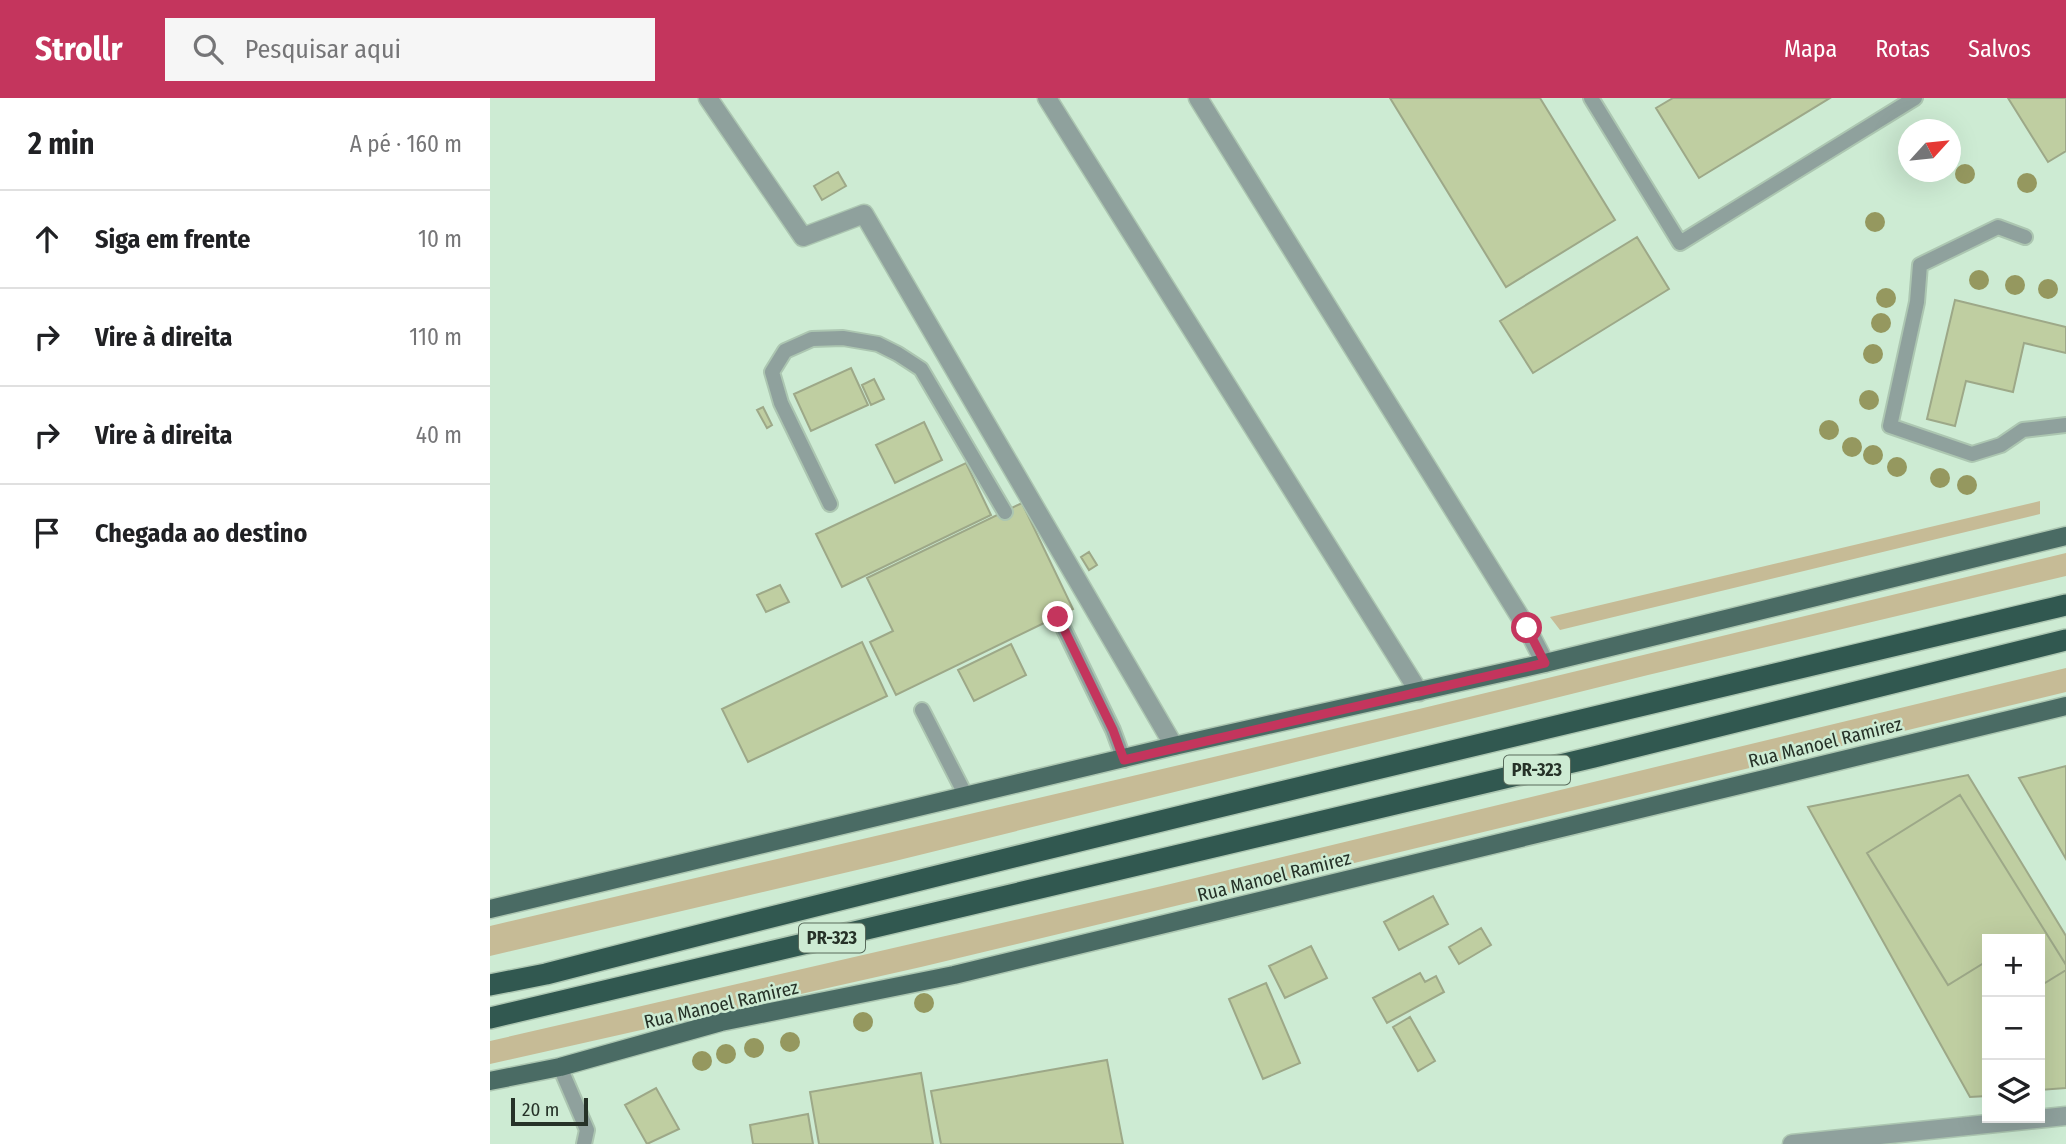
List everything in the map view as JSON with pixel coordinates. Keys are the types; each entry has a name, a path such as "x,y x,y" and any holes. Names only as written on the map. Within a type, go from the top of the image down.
{"highway":[{"name":"PR-323","path":"490,985 546,974 985,862 1230,807 2066,605"},
{"name":"PR-323","path":"490,1018 1594,757 2066,640"}],"main road":[{"path":"490,909 1174,746 1545,663 2066,536"},
{"name":"Rua Manoel Ramirez","path":"490,1081 560,1067 720,1022 968,972 2066,706"}],"street":[{"path":"708,98 803,237 864,214 1174,746"},
{"path":"1048,98 1419,692"},
{"path":"1198,98 1520,617 1545,663"},
{"path":"1792,1144 2066,1116"}],"lane":[{"path":"1591,98 1680,243 1915,98"},
{"path":"2025,237 1998,228 1920,265 1917,302 1890,426 1972,454 2001,445 2023,430 2066,425"},
{"path":"830,504 781,403 772,372 785,351 812,339 843,338 878,344 921,369 1005,512"},
{"path":"1058,617 1113,730 1124,760"},
{"path":"922,710 966,796"},
{"path":"560,1067 587,1130 584,1144"}],"shaded area":[{"path":"2040,501 2040,514 1560,630 1550,617"},
{"path":"2066,553 2066,576 1648,675 891,862 490,956 490,926 1419,709"},
{"path":"2066,668 2066,692 921,967 490,1064 490,1041 1162,886"}],"building":[{"path":"1390,98 1540,98 1615,220 1506,287"},
{"path":"1673,98 1830,98 1699,178 1656,108"},
{"path":"2008,98 2066,98 2066,151 2048,162"},
{"path":"838,172 846,186 822,200 814,186"},
{"path":"1637,237 1669,289 1533,373 1500,321"},
{"path":"1955,300 2066,327 2066,353 2024,343 2013,392 1966,381 1955,426 1927,419"},
{"path":"851,368 868,405 811,431 794,394"},
{"path":"874,379 884,399 871,405 862,385"},
{"path":"763,407 772,425 767,428 757,410"},
{"path":"924,422 942,460 895,483 876,445"},
{"path":"966,463 991,515 842,587 816,534"},
{"path":"1022,503 1073,609 896,695 870,642 893,631 867,578"},
{"path":"1089,552 1097,565 1089,570 1081,557"},
{"path":"780,585 789,602 766,612 757,595"},
{"path":"862,642 887,696 748,762 722,709"},
{"path":"1011,644 1026,675 974,701 958,670"},
{"path":"2066,766 2066,859 2019,778"},
{"path":"1968,775 2066,936 2066,1088 2045,1090 2045,934 1982,934 1982,1096 1970,1097 1808,807"},
{"path":"1960,795 2066,965 2066,970 2045,983 2045,934 1982,934 1982,964 1948,985 1867,853"},
{"path":"1433,896 1448,924 1399,950 1384,922"},
{"path":"1481,928 1491,945 1459,964 1449,947"},
{"path":"1311,946 1327,978 1285,998 1269,966"},
{"path":"1420,973 1425,982 1436,976 1444,992 1387,1023 1373,998"},
{"path":"1266,983 1300,1063 1263,1079 1229,999"},
{"path":"1410,1017 1435,1061 1418,1071 1393,1027"},
{"path":"1107,1060 1123,1144 941,1144 931,1091"},
{"path":"921,1073 933,1144 819,1144 810,1092"},
{"path":"656,1088 679,1129 647,1144 625,1105"},
{"path":"808,1114 813,1144 753,1144 750,1125"}],"route":[{"path":"1058,617 1113,730 1124,760 1174,746 1545,663 1527,628"}]}
